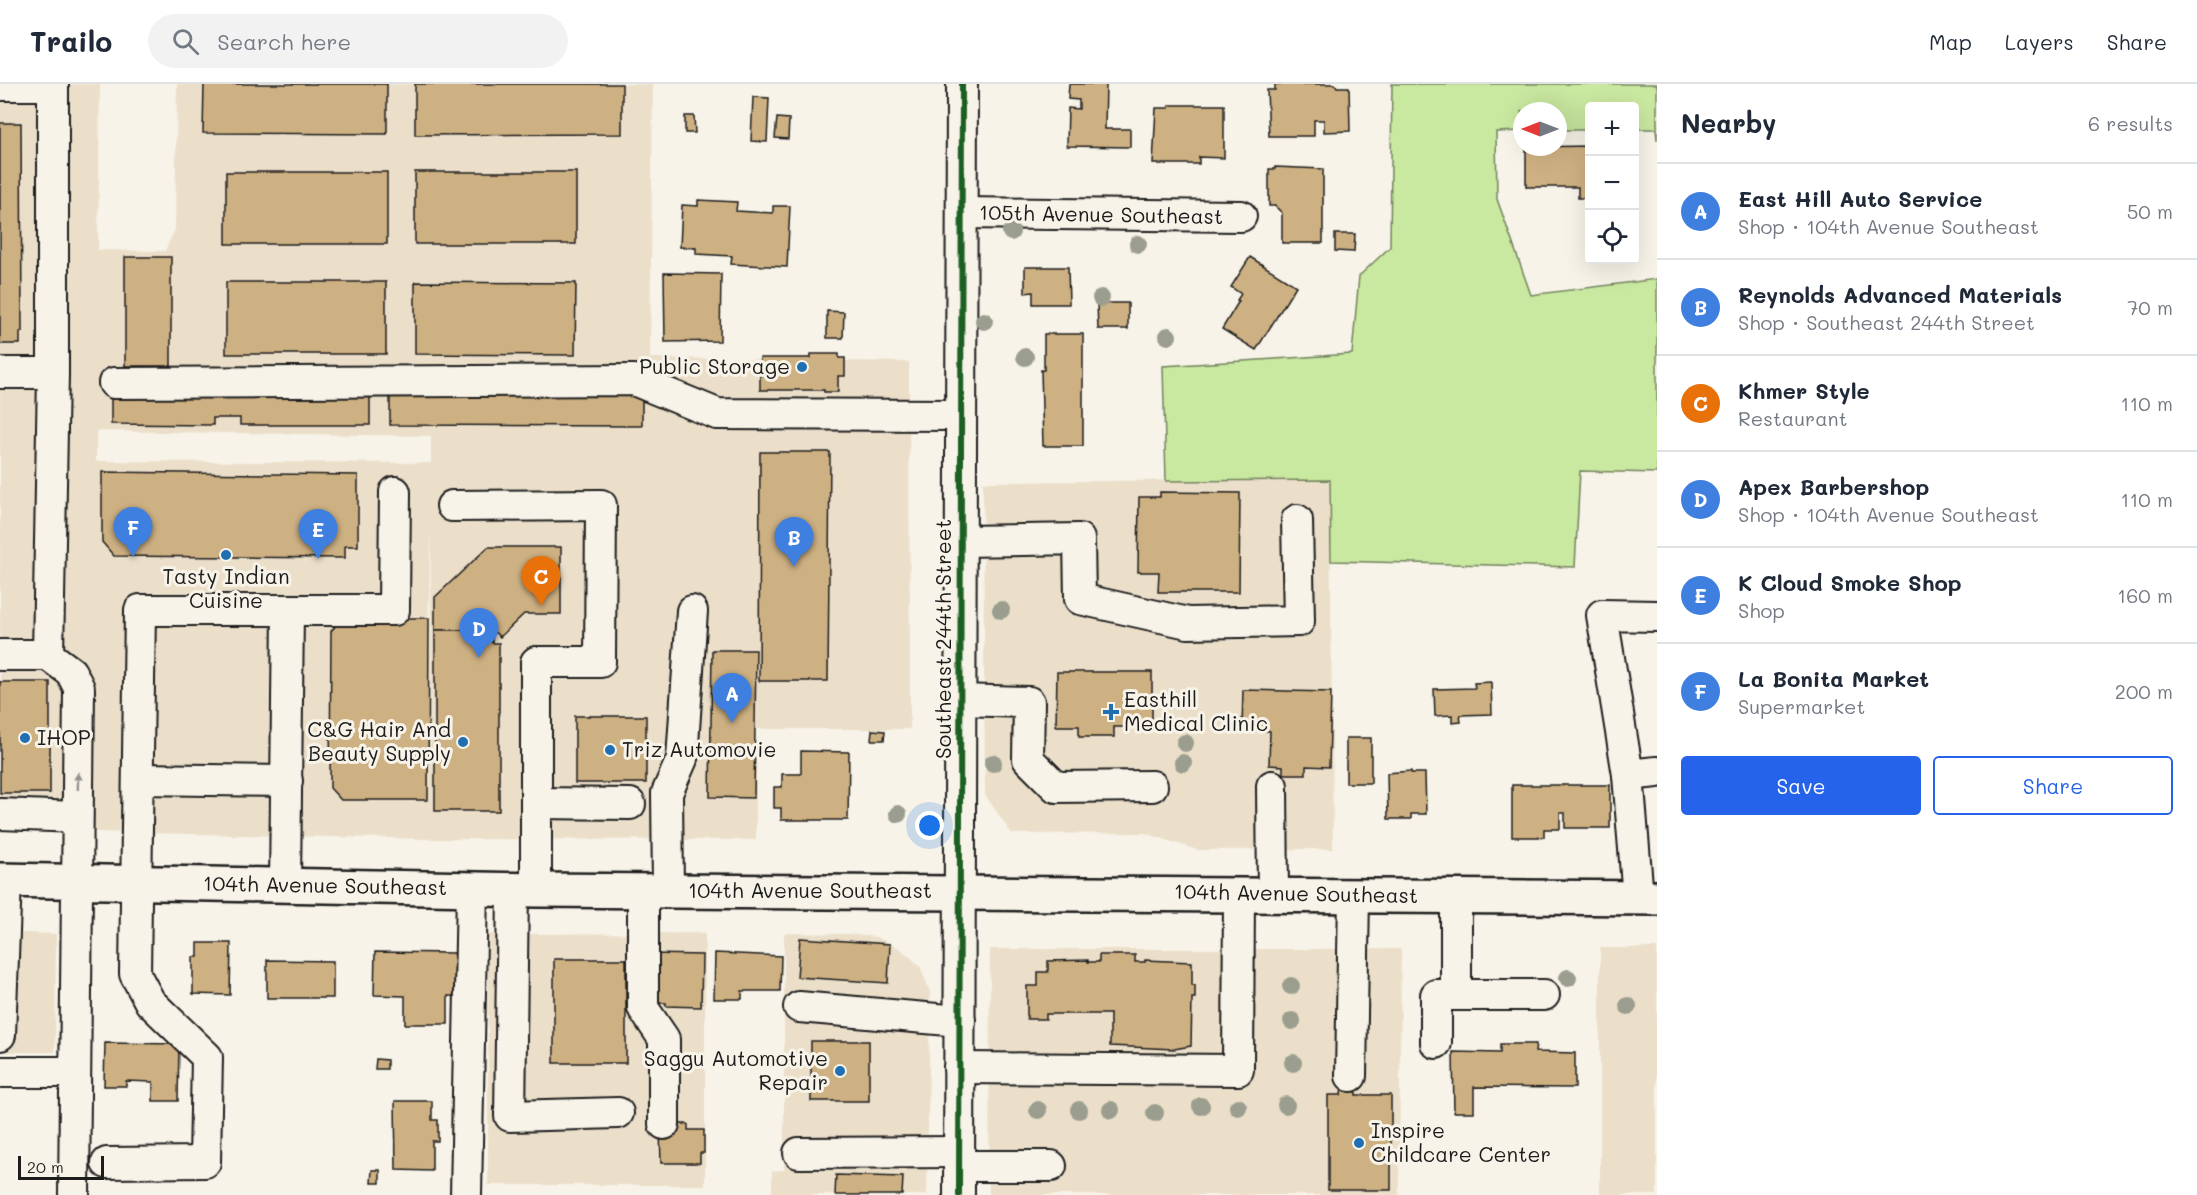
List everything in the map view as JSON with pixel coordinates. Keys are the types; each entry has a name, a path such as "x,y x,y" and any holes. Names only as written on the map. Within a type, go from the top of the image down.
{"main road":[{"name":"104th Avenue Southeast","path":"3,880 524,890 960,891 1648,898"}],"street":[{"name":"Southeast 244th Street","path":"959,1171 962,84"},
{"path":"0,85 54,86 48,656"},
{"name":"105th Avenue Southeast","path":"962,213 1241,216"},
{"path":"0,373 52,373"},
{"path":"114,382 634,380 717,414 961,415"},
{"path":"107,1163 205,1162 207,1057 150,1002 135,974 140,610 394,610 395,492"},
{"path":"452,506 602,505 600,662 536,662 536,803 524,890 510,1116 618,1113"},
{"path":"961,542 1079,539 1080,599 1188,623 1299,621 1298,520"},
{"path":"285,885 288,610"},
{"path":"664,1124 664,1039 643,1008 667,793 682,759 692,612"},
{"path":"1648,898 1642,773 1602,615 1657,616"},
{"path":"0,655 48,656 71,672 80,688 74,1195"},
{"path":"960,700 1029,702 1028,759 1056,787 1152,786"},
{"path":"138,779 287,781"},
{"path":"1272,786 1273,894"},
{"path":"536,803 630,804"},
{"path":"0,814 77,817"},
{"path":"0,1035 3,880"},
{"path":"466,1195 472,889"},
{"path":"959,1068 1238,1070 1239,894"},
{"path":"1351,1076 1354,895"},
{"path":"1456,896 1456,995"},
{"path":"1436,1043 1436,995 1544,995"},
{"path":"799,1007 960,1021"},
{"path":"0,1072 75,1072"},
{"path":"799,1153 959,1171 1051,1166"}],"shaded area":[{"path":"0,84 100,84 98,250 165,251 175,229 177,84 653,84 650,358 909,362 910,729 756,729 756,840 430,839 0,830","holes":["96,431 431,436 431,463 96,461","431,530 430,812 430,813 428,628"]},
{"path":"1330,479 1333,849 1197,850 1145,833 1012,834 985,795 983,482"},
{"path":"0,932 56,934 55,1052 0,1052"},
{"path":"705,933 705,1185 488,1185 488,934"},
{"path":"784,933 849,934 876,937 901,949 920,966 930,992 927,1195 772,1195 772,1171 784,1170"},
{"path":"1600,948 1657,948 1657,1195 1600,1195"},
{"path":"990,949 1401,949 1399,1195 989,1195"}],"green space":[{"path":"1392,84 1657,84 1657,140 1656,129 1639,129 1639,102 1585,102 1585,130 1567,130 1567,102 1513,102 1513,131 1496,132 1497,199 1531,295 1657,279 1657,473 1580,471 1575,567 1331,561 1330,480 1166,481 1163,366 1352,354 1359,276 1390,247"}],"building":[{"path":"204,84 387,84 387,134 203,133"},
{"path":"415,84 622,84 622,134 415,135"},
{"path":"1069,84 1106,84 1105,129 1130,129 1130,147 1067,146 1068,108 1079,109 1079,100 1068,99"},
{"path":"1275,84 1335,84 1337,87 1349,87 1350,131 1324,132 1324,120 1314,120 1314,136 1269,136 1267,90 1275,90"},
{"path":"753,97 769,98 767,142 751,141"},
{"path":"1169,105 1224,105 1224,158 1199,157 1199,164 1153,164 1156,108 1169,108"},
{"path":"685,116 694,116 695,133 685,133"},
{"path":"777,118 789,119 788,139 775,138"},
{"path":"0,123 21,123 22,332 20,332 20,344 0,344"},
{"path":"1567,146 1585,146 1585,198 1578,198 1578,187 1526,187 1526,156 1567,156"},
{"path":"1275,167 1323,169 1323,243 1282,243 1282,213 1275,206 1269,206 1269,169 1275,169"},
{"path":"226,172 387,172 387,244 226,244"},
{"path":"415,172 576,172 576,244 415,244"},
{"path":"698,200 737,202 736,211 773,213 773,206 790,206 787,267 731,264 732,256 696,254 696,248 680,247 682,205 698,206"},
{"path":"1335,234 1355,234 1354,252 1335,251"},
{"path":"125,257 171,257 171,366 125,366"},
{"path":"1250,257 1296,286 1256,350 1222,329 1241,294 1231,287"},
{"path":"1025,267 1068,267 1069,304 1033,304 1033,292 1025,293"},
{"path":"664,273 721,274 720,341 665,342"},
{"path":"226,282 386,282 386,354 226,354"},
{"path":"415,282 576,283 575,355 415,354"},
{"path":"1097,303 1128,303 1128,329 1098,329"},
{"path":"827,311 844,312 843,338 827,338"},
{"path":"1044,334 1083,334 1083,446 1043,446 1041,370 1044,370"},
{"name":"Public Storage","path":"811,354 839,354 839,358 845,358 845,376 838,376 838,392 760,390 760,358 811,358"},
{"path":"111,392 370,392 370,425 240,425 240,418 213,418 213,425 111,424"},
{"path":"390,392 642,393 642,426 390,425"},
{"path":"760,452 830,452 828,681 759,681"},
{"path":"102,472 358,475 358,546 345,546 345,558 114,556 102,542"},
{"path":"1160,492 1240,493 1239,592 1158,592 1159,572 1138,572 1139,497 1160,497"},
{"path":"488,547 561,547 561,614 524,614 500,637 492,630 435,630 435,597"},
{"path":"343,618 429,618 428,800 341,800 330,788 331,631"},
{"path":"435,630 492,630 492,643 499,643 499,811 435,811"},
{"path":"712,650 756,650 754,798 710,797"},
{"path":"1057,672 1152,672 1152,727 1114,727 1114,737 1079,737 1079,726 1056,726"},
{"name":"IHOP","path":"0,682 50,682 50,793 0,793"},
{"path":"1491,682 1492,714 1460,715 1461,722 1452,723 1452,715 1435,716 1434,689 1475,688 1474,683"},
{"path":"1243,690 1331,692 1329,767 1306,766 1306,774 1283,774 1283,766 1269,765 1270,731 1242,730"},
{"name":"Triz Automovie","path":"575,716 646,716 646,783 575,783"},
{"path":"872,730 885,731 884,740 871,740"},
{"path":"1346,738 1371,738 1371,783 1346,783"},
{"path":"801,751 849,752 848,820 781,820 781,808 774,808 774,787 782,787 782,774 801,774"},
{"path":"1411,771 1411,773 1425,773 1426,814 1411,814 1411,819 1388,819 1387,773"},
{"path":"1512,785 1610,785 1610,828 1565,828 1565,813 1560,813 1560,829 1544,829 1544,837 1512,837"},
{"path":"800,938 890,944 888,983 797,977"},
{"path":"198,943 231,943 230,995 193,994 193,957 198,957"},
{"path":"375,952 456,953 456,996 448,996 448,1024 405,1024 405,996 374,995"},
{"path":"715,953 781,956 780,991 742,991 742,999 714,999"},
{"path":"650,954 702,955 701,1007 666,1006 666,1003 658,1003"},
{"path":"1099,955 1135,955 1135,962 1145,962 1145,960 1192,962 1192,985 1195,985 1195,998 1192,998 1191,1046 1174,1049 1110,1046 1110,1014 1046,1014 1046,1019 1027,1019 1027,986 1038,986 1038,972 1048,972 1048,961 1099,962"},
{"path":"554,959 626,959 626,1063 554,1063"},
{"path":"267,960 333,961 333,998 267,998"},
{"name":"Saggu Automotive Repair","path":"811,1041 869,1041 869,1101 811,1101"},
{"path":"105,1043 179,1044 178,1101 153,1101 153,1082 126,1081 126,1086 104,1086"},
{"path":"1500,1044 1536,1044 1535,1052 1575,1053 1575,1088 1474,1087 1474,1112 1454,1112 1453,1052 1500,1053"},
{"path":"376,1059 387,1060 387,1069 375,1069"},
{"name":"Inspire Childcare Center","path":"1342,1085 1356,1086 1356,1095 1391,1095 1391,1190 1328,1190 1328,1095 1341,1095"},
{"path":"395,1101 432,1101 432,1120 438,1120 438,1141 432,1141 432,1171 396,1170"},
{"path":"673,1124 688,1124 688,1130 704,1130 704,1153 700,1153 700,1163 661,1163 660,1130"},
{"path":"372,1170 380,1170 380,1183 371,1183"},
{"path":"836,1175 903,1177 902,1195 835,1195"}],"cycle path":[{"path":"959,1195 962,84"}],"place":[{"name":"Public Storage","path":"802,367"},
{"name":"Tasty Indian Cuisine","path":"226,555"},
{"name":"La Bonita Market","path":"133,557"},
{"name":"K Cloud Smoke Shop","path":"318,559"},
{"name":"Reynolds Advanced Materials","path":"794,567"},
{"name":"Khmer Style","path":"541,606"},
{"name":"Apex Barbershop","path":"479,658"},
{"name":"Easthill Medical Clinic","path":"1111,712"},
{"name":"East Hill Auto Service","path":"732,723"},
{"name":"IHOP","path":"25,738"},
{"name":"C&G Hair And Beauty Supply","path":"463,742"},
{"name":"Triz Automovie","path":"610,750"},
{"name":"Saggu Automotive Repair","path":"840,1071"},
{"name":"Inspire Childcare Center","path":"1359,1143"}]}
